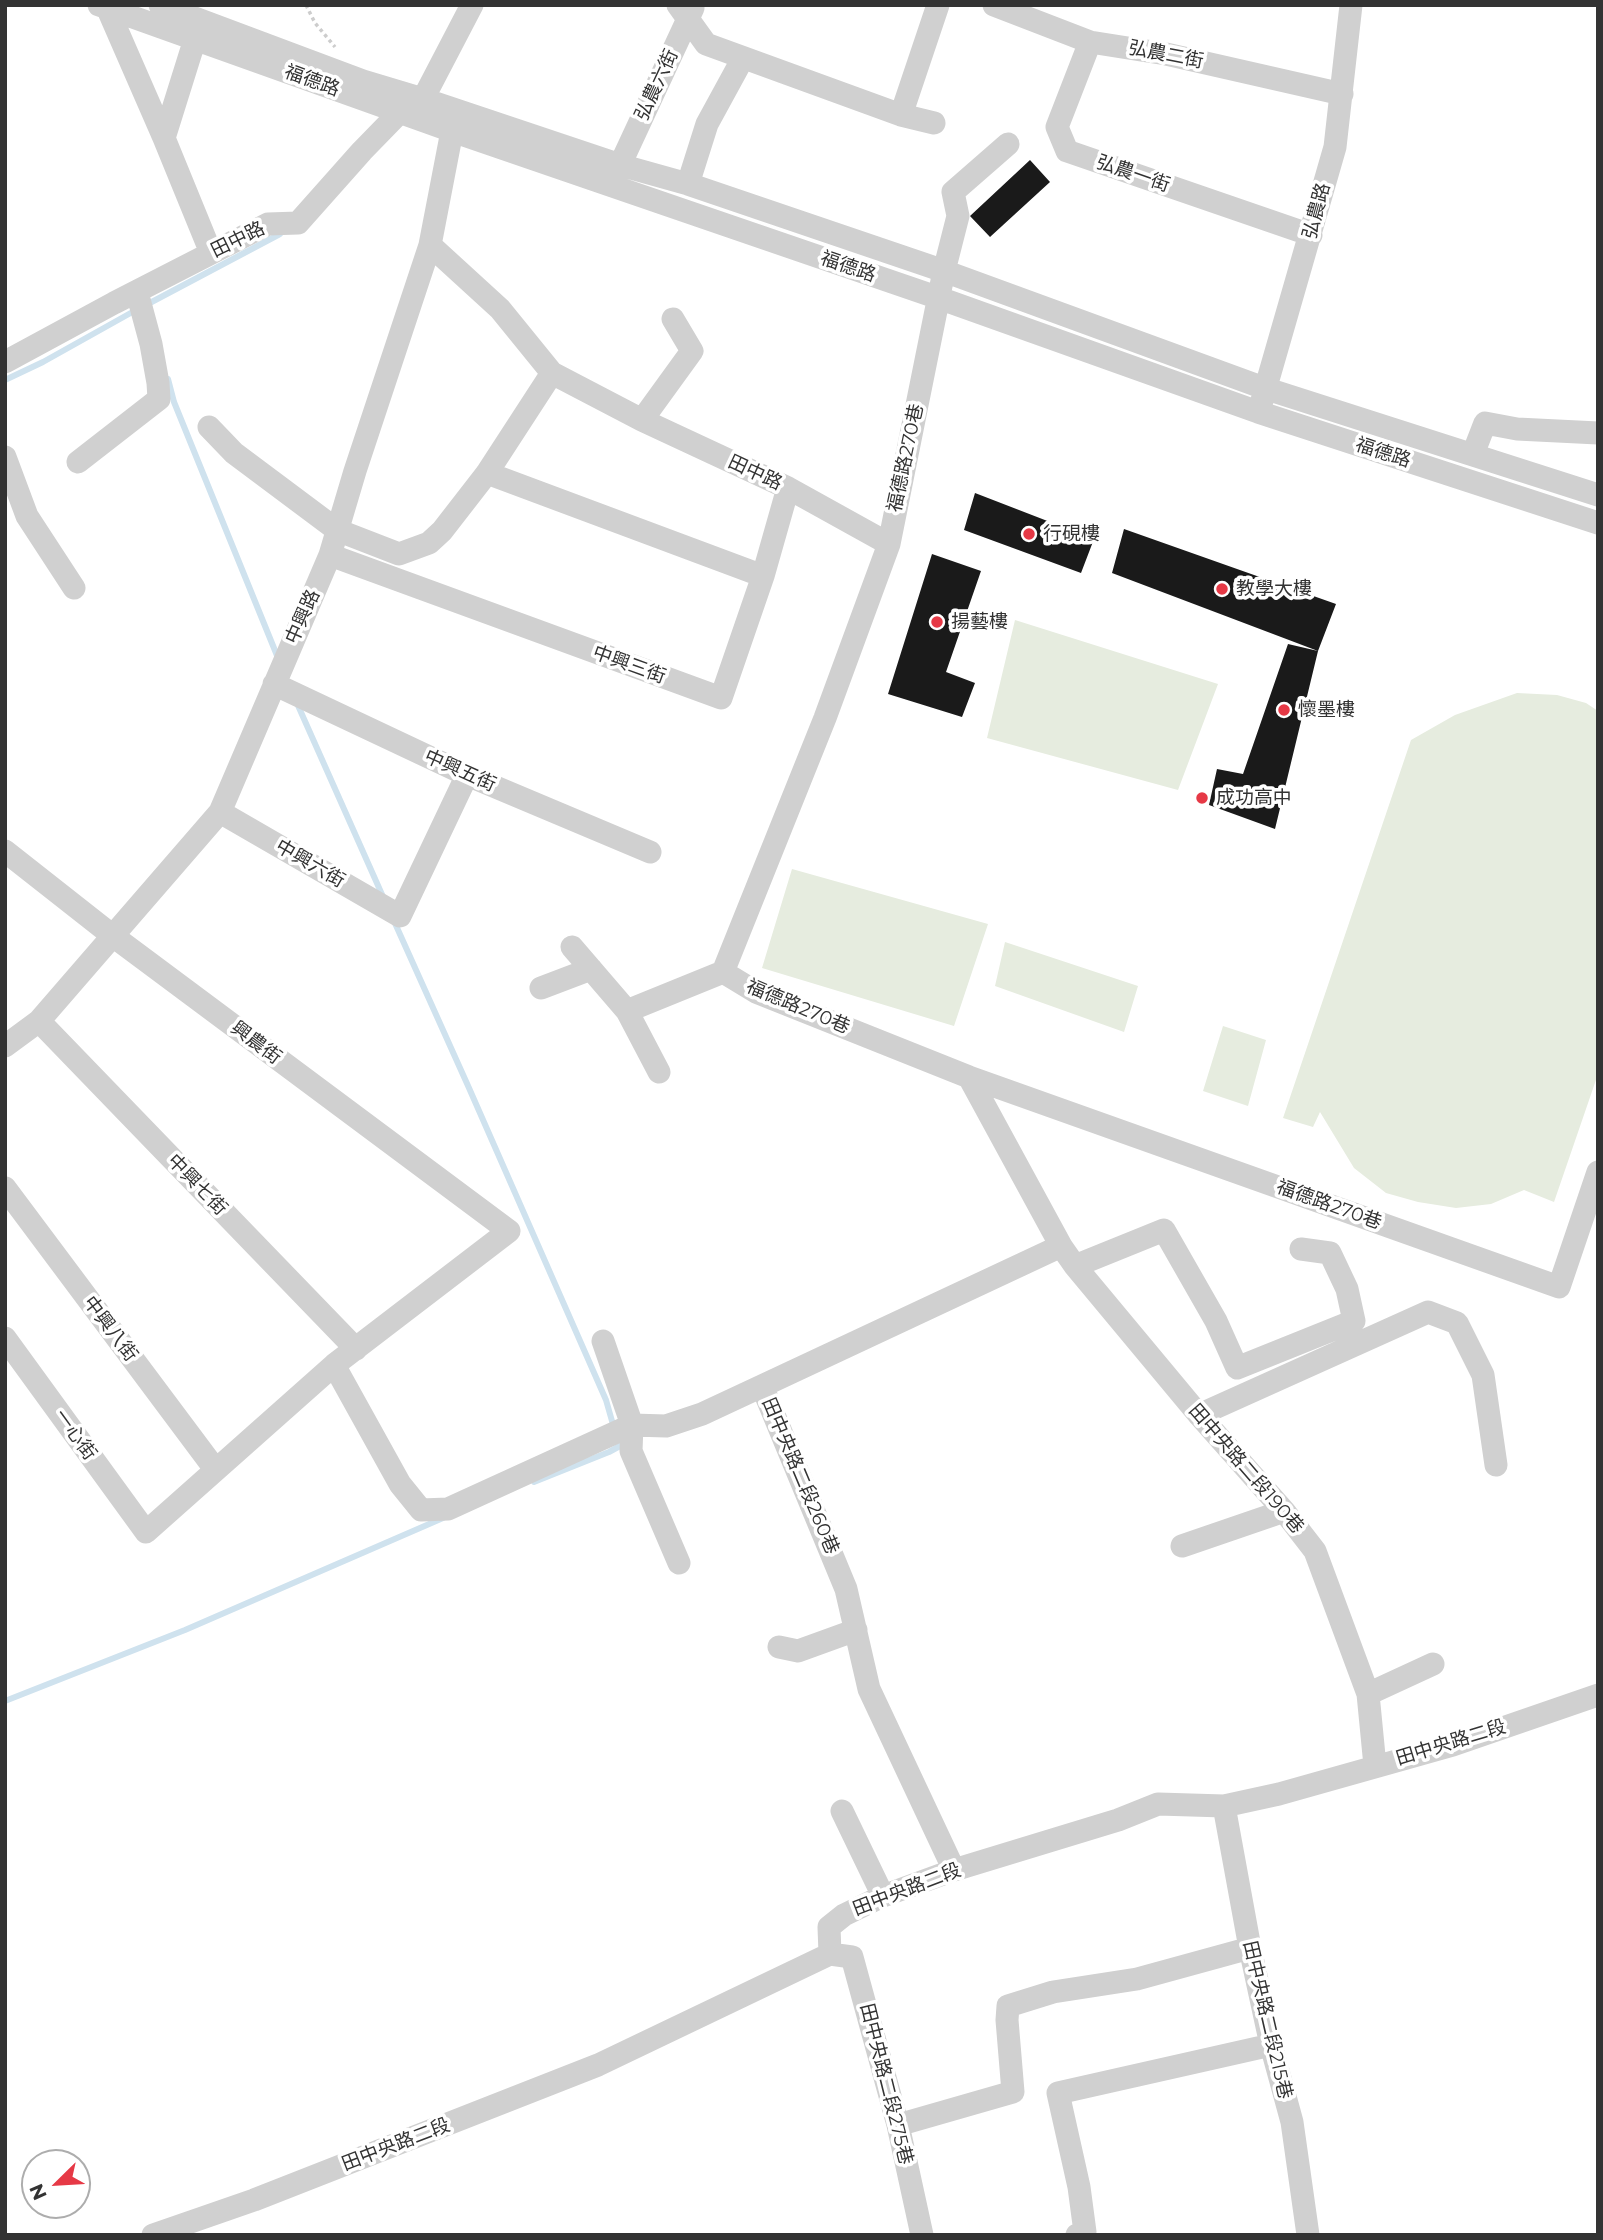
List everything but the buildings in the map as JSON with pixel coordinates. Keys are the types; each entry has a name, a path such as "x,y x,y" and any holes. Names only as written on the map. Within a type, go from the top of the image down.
{"street":[{"name":"福德路","path":"160,5 363,81 423,99 456,121 939,298 1258,412 1598,523"},
{"path":"423,99 472,5"},
{"path":"901,115 938,5"},
{"name":"弘農二街","path":"995,5 1090,42 1166,54 1342,94"},
{"name":"弘農路","path":"1258,412 1335,147 1351,5"},
{"name":"福德路","path":"104,6 400,113 456,121 688,184 944,271 1264,388 1598,495"},
{"path":"104,6 164,138 211,253"},
{"path":"687,9 706,44 901,115 934,123"},
{"name":"弘農六街","path":"620,165 687,9"},
{"path":"164,138 195,39"},
{"name":"弘農一街","path":"1090,42 1057,127 1067,151 1311,235"},
{"path":"688,184 707,124 743,58"},
{"name":"田中路","path":"5,362 268,224 298,223 400,113 423,99"},
{"name":"中興路","path":"5,1046 39,1021 220,812 330,555 430,245 456,121"},
{"name":"福德路270巷","path":"1007,144 953,192 958,216 944,271 889,544 825,718 723,972 756,992 969,1077 1559,1287 1598,1172"},
{"name":"田中路","path":"430,245 500,309 552,373 642,420 788,488 889,544"},
{"path":"78,462 159,399 159,383 151,344 137,292"},
{"path":"642,420 692,351 673,319"},
{"path":"209,427 234,453 337,530 399,554 429,543 442,531 487,473 552,373"},
{"path":"1473,454 1485,424 1517,429 1598,433"},
{"path":"5,457 27,516 74,588"},
{"path":"487,473 763,576"},
{"name":"中興三街","path":"330,555 721,698 763,576 788,488"},
{"name":"中興五街","path":"274,684 467,775 650,852"},
{"name":"中興六街","path":"220,812 400,916 467,775"},
{"name":"興農街","path":"5,851 113,936 509,1231 356,1349"},
{"path":"572,947 627,1011 659,1072"},
{"path":"541,988 592,969"},
{"path":"627,1011 723,972"},
{"name":"中興七街","path":"39,1021 356,1349"},
{"name":"田中央路二段190巷","path":"969,1077 1061,1246 1075,1266 1315,1551 1368,1694 1375,1766"},
{"name":"中興八街","path":"5,1188 215,1469"},
{"path":"1075,1266 1164,1230 1216,1321 1237,1368 1354,1321 1347,1289 1330,1253 1301,1249"},
{"path":"762,1386 1061,1246"},
{"path":"1199,1415 1428,1312 1457,1323 1483,1375 1496,1465"},
{"name":"一心街","path":"5,1338 146,1532 215,1469"},
{"path":"603,1341 632,1425 631,1451 679,1563"},
{"path":"215,1469 356,1349"},
{"name":"田中央路二段260巷","path":"334,1365 400,1484 421,1510 448,1509 632,1425 666,1426 702,1414 762,1386 846,1589 869,1689 954,1870"},
{"path":"1182,1546 1284,1511"},
{"path":"779,1647 798,1651 856,1630"},
{"path":"1368,1694 1433,1664"},
{"name":"田中央路二段","path":"153,2235 254,2200 598,2065 830,1954 829,1927 844,1914 883,1896 954,1870 1118,1821 1158,1804 1224,1806 1279,1794 1453,1745 1598,1695"},
{"name":"田中央路二段215巷","path":"1224,1806 1250,1948 1271,2045 1292,2122 1308,2235"},
{"path":"842,1811 883,1896"},
{"path":"898,2125 1013,2092 1008,2006 1053,1992 1137,1979 1250,1948"},
{"name":"田中央路二段275巷","path":"830,1954 852,1957 898,2125 922,2235"},
{"path":"1077,2235 1085,2232 1079,2187 1058,2093 1271,2045"}],"path":[{"path":"306,5 315,23 339,52"}],"shaded area":[{"path":"1015,620 1218,684 1178,790 987,738"},
{"path":"1517,693 1557,695 1586,703 1598,711 1598,1074 1554,1202 1524,1190 1491,1204 1456,1208 1386,1193 1354,1168 1320,1112 1313,1127 1283,1118 1411,740 1455,715"},
{"path":"792,869 988,924 954,1026 762,968"},
{"path":"1005,942 1138,986 1124,1032 995,986"},
{"path":"1223,1026 1266,1040 1248,1106 1203,1091"}],"waterway":[{"path":"146,305 284,230"},
{"path":"5,380 136,310"},
{"path":"168,379 174,402 278,658"},
{"path":"296,701 384,899"},
{"path":"394,921 606,1400 614,1428"},
{"path":"534,1482 609,1452 620,1446 618,1438"},
{"path":"5,1701 185,1630 443,1518"}],"place":[{"name":"行硯樓","path":"1029,534"},
{"name":"教學大樓","path":"1222,589"},
{"name":"揚藝樓","path":"937,622"},
{"name":"懷墨樓","path":"1284,710"},
{"name":"成功高中","path":"1202,798"}]}
